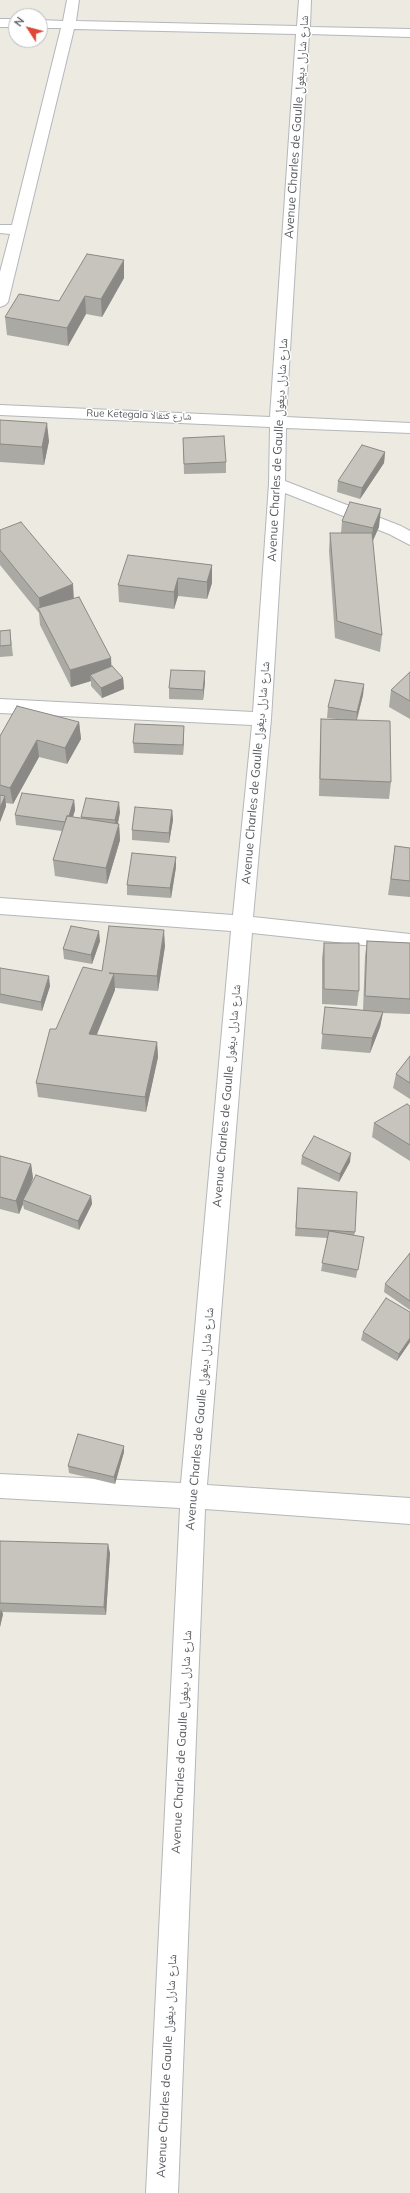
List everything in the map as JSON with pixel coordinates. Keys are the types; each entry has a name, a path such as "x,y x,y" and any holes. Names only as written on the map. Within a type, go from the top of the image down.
{"street":[{"path":"0,302 69,24 73,0"},
{"name":"Avenue Charles de Gaulle شارع شارل ديغول","path":"162,2193 193,1496 242,924 262,719 277,484 278,421 305,0"},
{"path":"48,24 410,34"},
{"path":"0,229 18,230"},
{"name":"Rue Ketegala شارع كتقالا","path":"0,410 278,421 410,428"},
{"path":"277,484 395,530 410,539"},
{"path":"0,706 262,719"},
{"path":"0,906 242,924 410,942"},
{"path":"0,1486 193,1496 410,1511"}],"building":[{"path":"87,254 124,260 101,299 85,296 67,328 5,317 19,294 59,301"},
{"path":"0,420 47,423 42,447 0,444"},
{"path":"224,436 226,462 184,464 183,438"},
{"path":"362,445 385,452 362,488 338,481"},
{"path":"350,502 381,509 373,528 342,521"},
{"path":"21,522 73,584 39,598 0,550 0,530"},
{"path":"330,533 372,533 382,635 337,621"},
{"path":"128,555 212,565 207,582 178,578 174,592 118,585"},
{"path":"79,597 111,658 70,670 38,608"},
{"path":"10,630 11,645 0,646 0,631"},
{"path":"112,666 123,678 101,688 90,675"},
{"path":"171,670 205,671 203,690 169,688"},
{"path":"410,672 410,701 391,690"},
{"path":"335,680 364,684 357,712 328,707"},
{"path":"17,706 79,722 65,748 37,740 10,788 0,785 0,736"},
{"path":"321,719 390,721 391,782 320,779"},
{"path":"135,724 184,726 183,745 133,743"},
{"path":"22,793 74,800 69,816 67,816 65,822 15,815"},
{"path":"0,795 5,796 0,808"},
{"path":"86,798 119,802 115,820 81,817"},
{"path":"135,807 172,810 169,833 132,830"},
{"path":"67,816 119,824 106,868 53,860"},
{"path":"395,846 410,848 410,881 391,879"},
{"path":"132,853 176,857 170,888 127,885"},
{"path":"71,926 99,931 91,955 63,949"},
{"path":"109,926 164,930 157,976 109,973 114,974 89,1034 157,1042 145,1097 36,1083 50,1029 56,1029 83,967 102,971"},
{"path":"367,941 410,943 410,999 365,996"},
{"path":"324,943 359,943 359,991 324,989"},
{"path":"0,968 49,976 41,1002 0,994"},
{"path":"325,1007 383,1012 372,1038 322,1034"},
{"path":"410,1056 410,1083 396,1074"},
{"path":"407,1104 410,1106 410,1145 374,1123"},
{"path":"314,1136 351,1153 340,1174 302,1156"},
{"path":"0,1156 31,1164 16,1201 0,1197"},
{"path":"36,1175 91,1196 78,1221 23,1200"},
{"path":"298,1188 357,1192 355,1232 296,1228"},
{"path":"329,1231 364,1237 358,1270 322,1263"},
{"path":"410,1253 410,1301 385,1284"},
{"path":"386,1298 410,1312 410,1338 399,1354 363,1332"},
{"path":"78,1434 124,1446 114,1477 68,1466"},
{"path":"0,1541 108,1544 104,1607 0,1603"}]}
